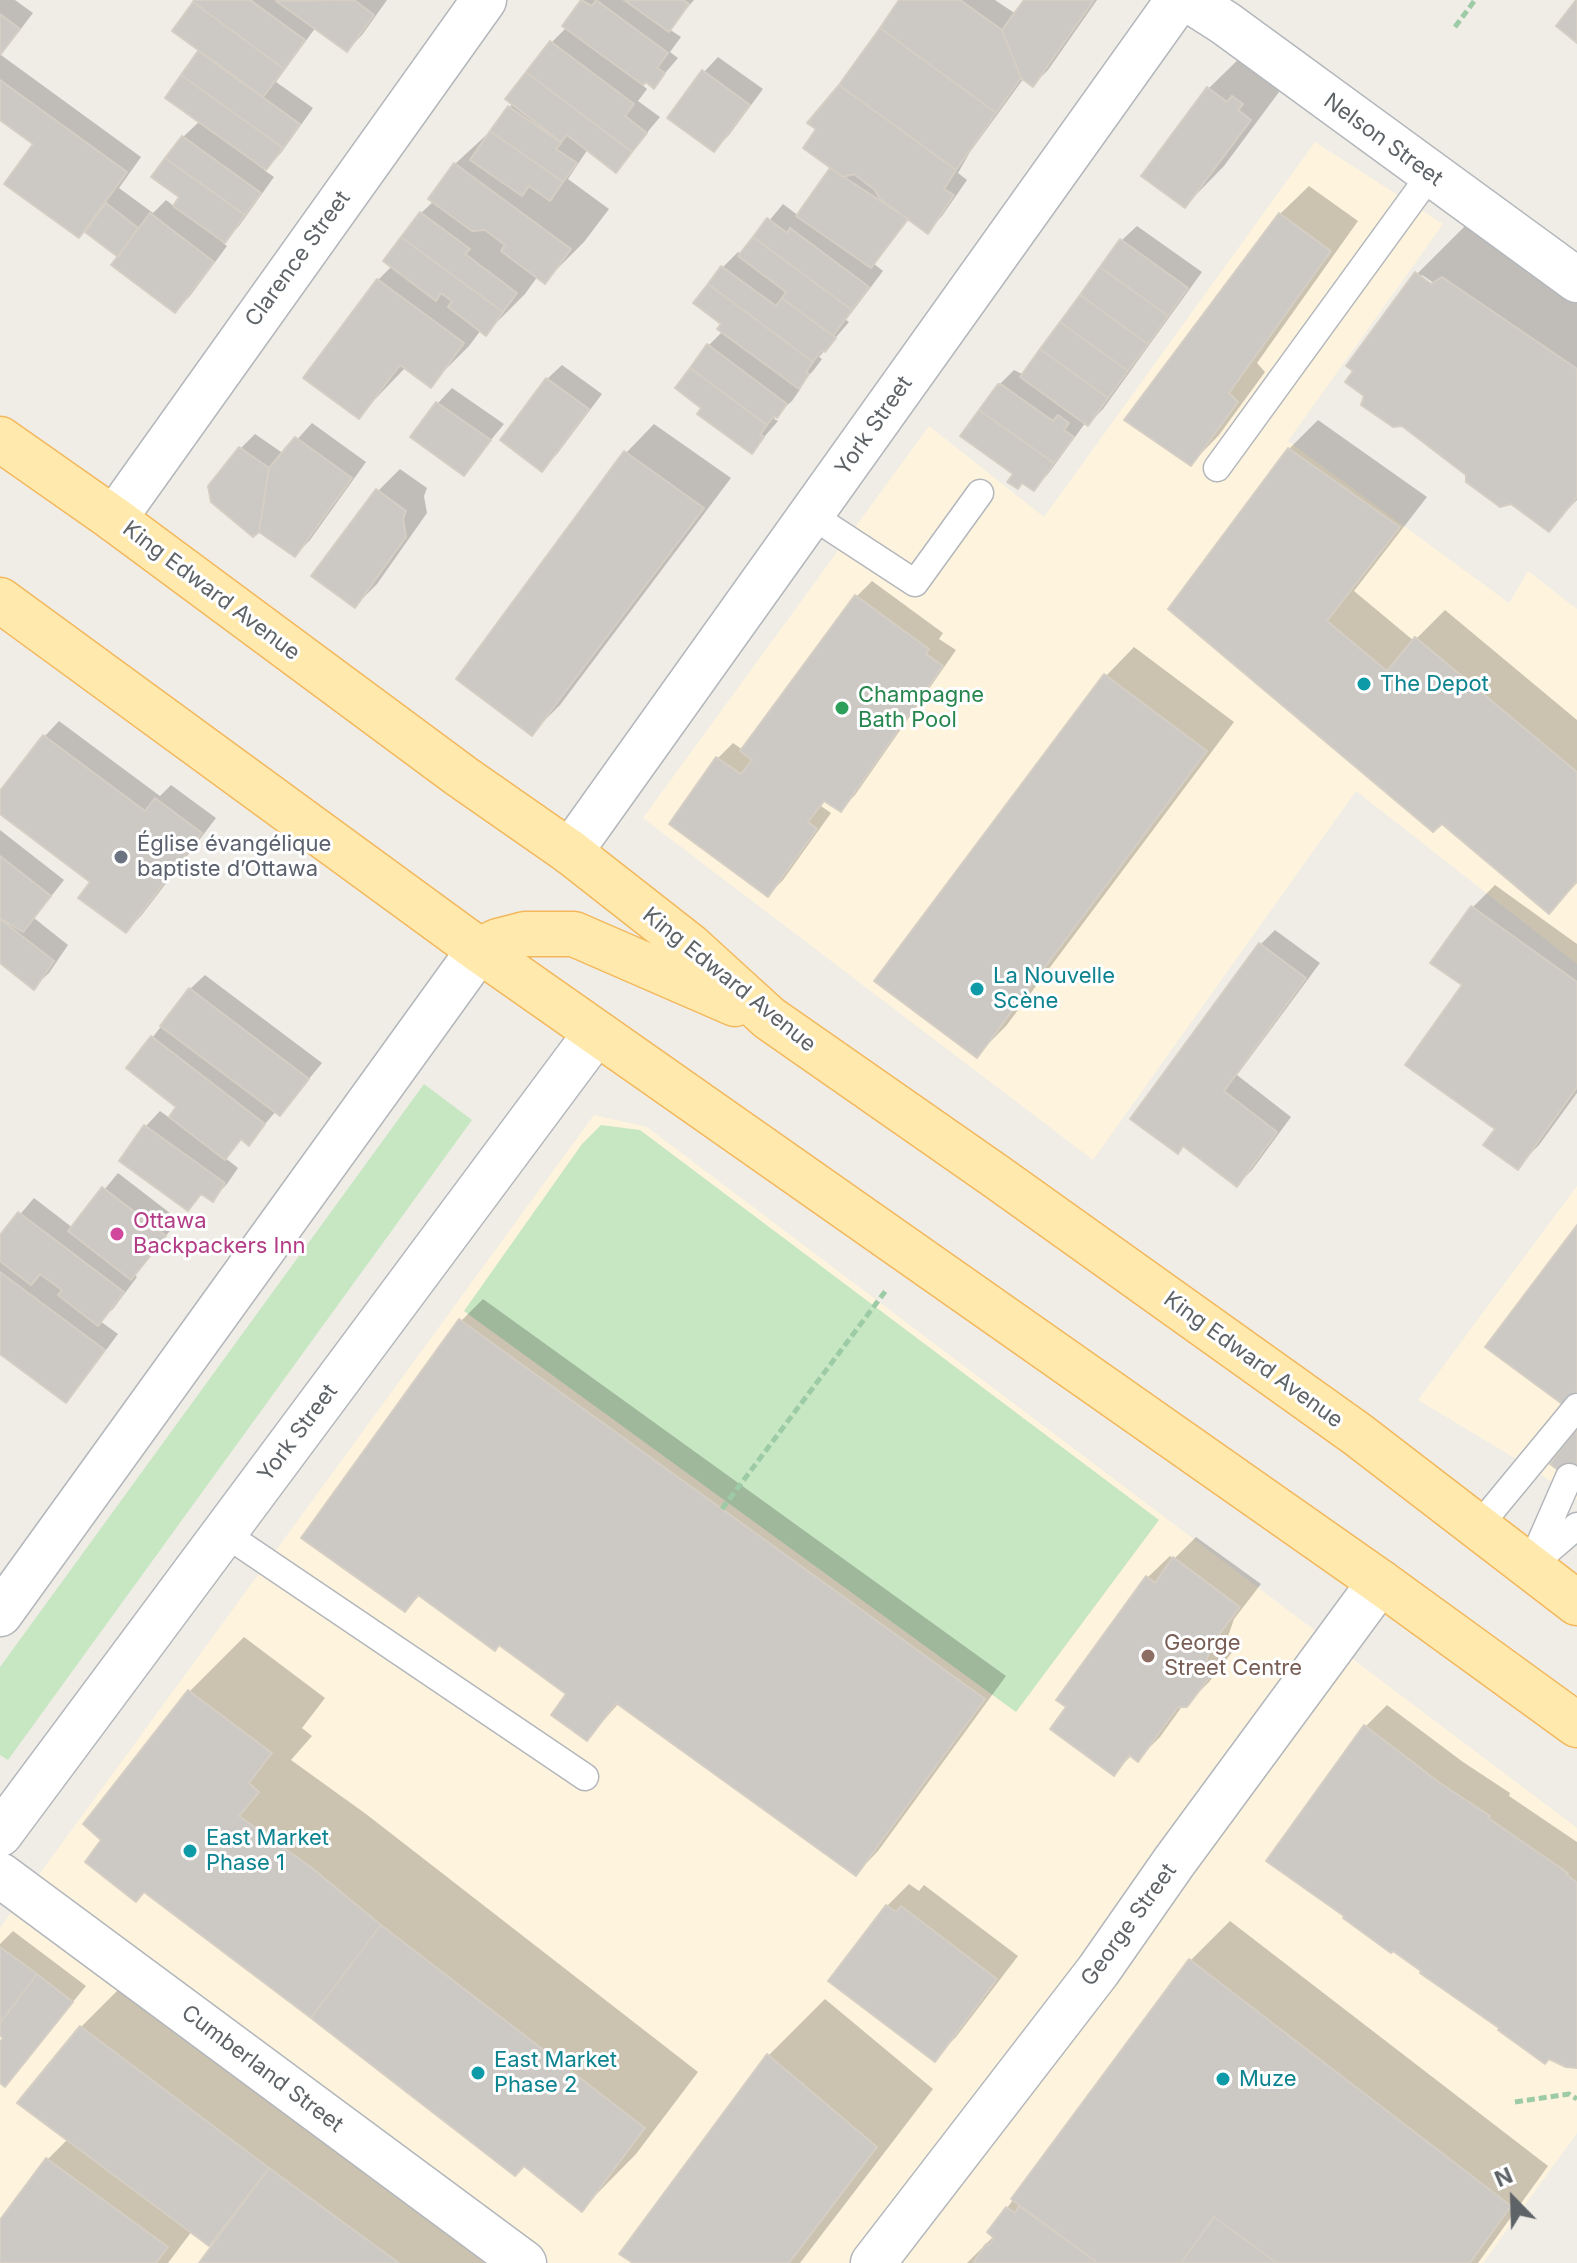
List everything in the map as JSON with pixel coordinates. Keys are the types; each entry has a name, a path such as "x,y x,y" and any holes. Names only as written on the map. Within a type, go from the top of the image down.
{"main road":[{"name":"King Edward Avenue","path":"0,439 114,519 448,767 570,852 690,946 769,1018 997,1177 1377,1450 1577,1603"},
{"path":"0,600 479,950 1380,1582 1577,1725"},
{"path":"479,950 525,934 574,934 769,1018"}],"street":[{"name":"Clarence Street","path":"114,519 484,0"},
{"name":"York Street","path":"570,852 1178,0"},
{"name":"Nelson Street","path":"1189,0 1225,23 1577,280"},
{"path":"0,1614 479,950"},
{"name":"York Street","path":"0,1834 596,1033"},
{"name":"George Street","path":"873,2263 1098,1971 1174,1862 1380,1582"},
{"name":"Cumberland Street","path":"0,1875 524,2263"}],"lane":[{"path":"1217,468 1430,175"},
{"path":"811,515 915,583 980,493"},
{"path":"1478,1527 1577,1407"},
{"path":"1530,1566 1569,1477"},
{"path":"1530,1566 1577,1526"},
{"path":"224,1533 585,1777"}],"path":[{"path":"1455,27 1475,0"},
{"path":"722,1509 911,1254"},
{"path":"1515,2102 1569,2094 1577,2099"}],"shaded area":[{"path":"1315,142 1443,224 1288,441 1509,603 1528,571 1577,609 1577,964 1356,791 1093,1160 643,818 929,426 1044,517"},
{"path":"594,1115 647,1127 1577,1828 1577,2133 1483,2263 0,2263 0,1928"},
{"path":"1577,1186 1577,1500 1536,1471 1418,1400"}],"green space":[{"path":"424,1084 472,1120 8,1760 0,1755 0,1667"},
{"path":"601,1125 640,1130 1159,1520 1016,1712 464,1311 582,1144"}],"building":[{"path":"194,0 250,0 305,40 284,69"},
{"path":"354,0 374,15 347,52 276,1"},
{"path":"581,0 592,6 596,0 668,53 657,68 665,73 654,89 646,82 643,85 562,26"},
{"path":"624,0 683,0 689,4 669,32"},
{"path":"899,0 960,0 1002,30 1021,78 996,113 880,28"},
{"path":"1024,0 1094,0 1033,87 1021,78 1002,30"},
{"path":"1577,0 1577,43 1556,26"},
{"path":"193,2 284,69 263,97 172,31"},
{"path":"0,14 20,29 0,55"},
{"path":"880,28 996,113 956,170 839,85"},
{"path":"550,41 634,104 625,116 647,133 632,152 526,72"},
{"path":"198,51 300,124 283,148 181,75"},
{"path":"702,70 750,105 714,152 667,118"},
{"path":"526,72 632,152 616,173 567,135 561,142 505,99"},
{"path":"181,75 283,148 266,170 165,98"},
{"path":"0,80 127,172 79,238 4,184 33,144 0,120"},
{"path":"839,85 956,170 944,189 954,195 928,234 880,199 875,190 854,174 843,177 803,148 816,129 807,123"},
{"path":"1207,87 1227,102 1232,96 1243,104 1238,110 1251,120 1185,208 1141,176"},
{"path":"508,106 561,143 556,149 577,163 563,182 490,131"},
{"path":"490,131 563,182 550,201 529,186 522,196 470,160"},
{"path":"182,136 261,193 245,215 165,158"},
{"path":"165,158 245,215 225,243 173,206 179,197 151,177"},
{"path":"454,163 571,249 545,284 501,251 505,245 485,230 472,231 428,199"},
{"path":"830,168 908,219 871,268 796,216"},
{"path":"106,203 138,228 118,257 85,232"},
{"path":"420,212 470,249 465,254 517,293 503,312 401,237"},
{"path":"150,213 214,262 175,313 111,265"},
{"path":"1279,213 1331,251 1229,393 1238,402 1191,466 1124,420"},
{"path":"767,218 787,233 790,228 869,287 852,310 753,237"},
{"path":"401,237 503,312 486,336 448,307 452,301 441,293 436,301 383,261"},
{"path":"753,237 852,310 833,336 782,298 786,292 738,256"},
{"path":"1120,239 1188,288 1168,316 1100,267"},
{"path":"721,266 776,306 782,298 836,338 813,362 708,284"},
{"path":"1100,267 1168,316 1148,344 1080,295"},
{"path":"1415,272 1431,284 1442,277 1577,369 1577,497 1549,532 1511,504 1500,507 1466,482 1466,475 1402,426 1393,427 1361,405 1364,396 1345,382 1353,371 1346,366"},
{"path":"377,279 464,343 431,388 400,365 359,419 303,378"},
{"path":"708,284 813,362 799,389 717,329 721,324 693,303"},
{"path":"1080,295 1148,344 1128,371 1060,322"},
{"path":"1060,322 1128,371 1108,398 1040,349"},
{"path":"707,344 787,404 777,418 774,416 767,425 690,368"},
{"path":"1040,349 1108,398 1088,426 1020,377"},
{"path":"690,368 767,425 760,435 764,437 752,454 697,414 701,408 675,388"},
{"path":"546,378 589,409 542,472 500,440"},
{"path":"998,384 1053,421 1058,415 1069,423 1064,430 1074,437 1054,463 979,410"},
{"path":"436,402 491,440 464,476 410,437"},
{"path":"979,410 1054,463 1034,491 1022,483 1018,489 1007,482 1013,474 960,436"},
{"path":"295,437 352,478 295,557 259,532 269,468"},
{"path":"239,447 269,468 259,532 253,537 211,502 208,486"},
{"name":"The Depot","path":"1288,448 1400,527 1327,621 1387,671 1415,637 1577,772 1577,881 1549,914 1442,824 1433,832 1168,609"},
{"path":"624,451 704,508 532,736 456,679"},
{"path":"376,489 406,511 403,519 406,537 355,608 311,576"},
{"name":"Champagne Bath Pool","path":"855,595 929,649 926,654 943,666 841,812 824,801 808,822 817,829 768,897 669,824 716,757 741,774 752,760 740,751"},
{"path":"1104,674 1207,751 977,1058 874,981"},
{"name":"Église évangélique baptiste d’Ottawa","path":"43,735 145,811 155,798 202,833 126,933 78,898 90,882 0,814 0,791"},
{"path":"0,856 51,896 23,932 0,918"},
{"path":"1471,906 1577,982 1577,1087 1518,1170 1483,1145 1495,1129 1405,1065 1462,985 1430,963"},
{"path":"0,919 54,961 34,990 0,963"},
{"path":"1259,943 1306,978 1224,1091 1277,1132 1237,1187 1183,1146 1178,1154 1130,1119"},
{"path":"189,988 309,1079 280,1116 160,1026"},
{"path":"151,1036 265,1124 249,1146 241,1139 225,1160 169,1117 176,1107 126,1068"},
{"path":"144,1125 225,1183 213,1202 201,1194 188,1211 119,1161"},
{"name":"Ottawa Backpackers Inn","path":"102,1187 166,1236 131,1280 68,1231"},
{"path":"18,1212 124,1292 98,1326 58,1295 62,1290 40,1274 31,1285 0,1261 0,1235"},
{"path":"1577,1225 1577,1390 1565,1406 1485,1347"},
{"path":"0,1272 105,1350 66,1403 0,1354"},
{"path":"459,1319 985,1699 856,1876 616,1703 587,1741 551,1715 566,1694 499,1645 495,1651 418,1595 405,1612 301,1538"},
{"path":"1577,1427 1577,1484 1550,1464"},
{"name":"George Street Centre","path":"1173,1557 1240,1607 1212,1644 1204,1668 1212,1674 1187,1707 1178,1707 1138,1762 1129,1755 1114,1776 1050,1729 1066,1707 1056,1700 1146,1576 1155,1583"},
{"name":"East Market Phase 1","path":"188,1690 272,1753 249,1783 259,1792 239,1816 312,1868 381,1925 311,2018 144,1892 136,1902 85,1862 101,1840 83,1824"},
{"path":"1364,1725 1440,1783 1490,1816 1488,1818 1568,1873 1577,1883 1577,2068 1566,2067 1549,2059 1545,2064 1266,1861"},
{"path":"886,1905 896,1912 901,1906 997,1979 935,2062 828,1981"},
{"name":"East Market Phase 2","path":"381,1925 645,2128 582,2212 524,2166 515,2176 311,2018"},
{"path":"0,1947 37,1974 0,2023"},
{"name":"Muze","path":"1189,1959 1511,2206 1470,2263 1277,2263 1214,2217 1181,2263 1098,2263 1011,2199"},
{"path":"37,1974 73,2002 5,2087 0,2083 0,2042 3,2038 0,2023"},
{"path":"80,2026 269,2168 209,2246 17,2103"},
{"path":"767,2054 877,2147 789,2263 633,2263 619,2254"},
{"path":"46,2158 168,2247 156,2263 0,2263 0,2220"},
{"path":"269,2168 399,2263 199,2263"},
{"path":"1019,2206 1098,2263 973,2263 994,2238 987,2232 1006,2207 1015,2213"},
{"path":"1214,2217 1277,2263 1181,2263"}],"place":[{"name":"The Depot","path":"1364,684"},
{"name":"Champagne Bath Pool","path":"842,708"},
{"name":"Église évangélique baptiste d’Ottawa","path":"121,857"},
{"name":"La Nouvelle Scène","path":"977,989"},
{"name":"Ottawa Backpackers Inn","path":"117,1234"},
{"name":"George Street Centre","path":"1148,1656"},
{"name":"East Market Phase 1","path":"190,1851"},
{"name":"East Market Phase 2","path":"478,2073"},
{"name":"Muze","path":"1223,2079"}]}
